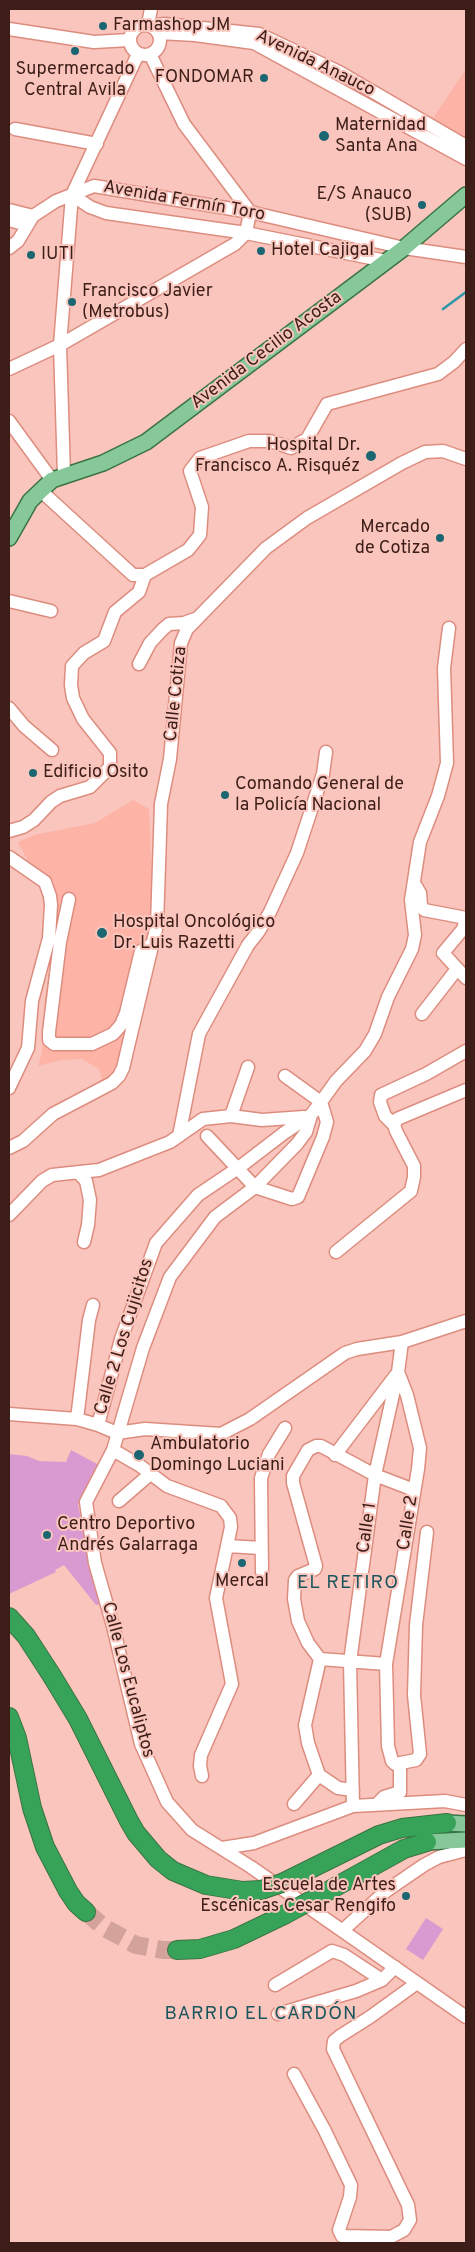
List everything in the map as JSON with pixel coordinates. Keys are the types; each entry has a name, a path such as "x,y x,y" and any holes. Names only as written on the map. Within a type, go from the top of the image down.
{"highway":[{"path":"9,1617 26,1636 78,1719 136,1833 158,1859 173,1871 206,1885 243,1891 261,1890 311,1870 379,1835 402,1828 448,1823"},
{"path":"9,1717 17,1738 32,1808 45,1847 68,1891 76,1903 86,1912"},
{"path":"177,1950 200,1949 234,1940 284,1915 396,1853 427,1842"}],"main road":[{"name":"Avenida Cecilio Acosta","path":"52,482 103,463 146,442 404,248 466,195"},
{"path":"9,538 20,515 52,482"},
{"path":"448,1823 466,1824"},
{"path":"427,1842 466,1840"}],"street":[{"path":"52,482 60,345 72,195 144,54 158,47 152,28 151,9"},
{"name":"Avenida Anauco","path":"152,28 165,24 259,34 339,72 466,146"},
{"path":"9,369 60,345 235,244 246,233 250,212 184,124 144,54 132,48 129,40 130,34 136,27 152,28"},
{"name":"Avenida Anauco","path":"152,28 254,43 333,84 466,159"},
{"path":"9,29 94,42 129,40"},
{"path":"333,84 339,72"},
{"path":"15,129 97,144"},
{"name":"Avenida Fermín Toro","path":"72,195 94,186 103,187 250,212 404,248 466,256"},
{"path":"9,248 18,241 30,221 56,201 72,195"},
{"name":"Avenida Fermín Toro","path":"72,195 90,207 106,213 246,233 386,261"},
{"path":"9,210 30,221"},
{"path":"9,220 30,221"},
{"path":"9,422 52,482 133,575 145,575 188,550 200,535 202,507 190,471 200,458 249,441 270,441 291,448 307,439 327,404 438,374 454,362 466,349"},
{"name":"Calle Cotiza","path":"9,1148 22,1141 53,1114 112,1083 120,1076 123,1068 157,925 161,804 170,759 181,643 187,629 266,548 338,500 425,452 442,451 466,459"},
{"path":"9,831 22,827 34,820 51,802 60,796 90,787 110,767 110,753 78,711 73,698 70,675 72,666 78,658 104,641 115,612 139,592 145,575"},
{"path":"9,601 51,611"},
{"path":"139,664 150,643 169,624 184,623 195,619"},
{"path":"9,1215 42,1181 52,1174 99,1170 170,1142 204,1119 231,1116 262,1120 311,1115 336,1081 365,1051 375,1034 388,997 412,949 415,935 411,900 420,842 438,796 447,763 444,668 448,628"},
{"path":"9,708 24,726 52,750"},
{"path":"179,1136 199,1034 248,945 266,918 294,860 324,774 326,752"},
{"path":"9,858 45,882 51,905 49,938 32,1001 28,1048 9,1088"},
{"path":"414,883 420,892 424,910 466,918 463,929 444,953 462,973 422,1014"},
{"path":"69,899 60,942 49,1032 49,1040 54,1044 94,1044 114,1034 121,1025 126,1013 141,951 152,944"},
{"path":"336,1252 411,1191 414,1166 394,1125 385,1116 380,1102 381,1095 426,1074 466,1051"},
{"path":"231,1116 248,1067"},
{"path":"207,1136 255,1187 292,1199 298,1197 323,1137 327,1122 321,1102 285,1076"},
{"path":"394,1125 397,1119 403,1115 466,1090"},
{"name":"Calle 2 Los Cujicitos","path":"98,1425 121,1339 153,1247 198,1195 238,1168 284,1132 311,1115"},
{"name":"Calle Los Eucaliptos","path":"311,1115 306,1132 297,1144 255,1187 215,1217 170,1277 143,1348 113,1450 86,1502 95,1564 113,1626 141,1744 167,1802 192,1830 251,1867 343,1930 466,2018"},
{"path":"78,1172 86,1181 90,1200 88,1225 84,1242"},
{"path":"77,1419 89,1320 93,1305"},
{"path":"9,1414 77,1419 98,1425 117,1434 145,1429 221,1434 250,1419 345,1353 357,1349 402,1342 466,1321"},
{"name":"Calle 1","path":"353,1806 350,1662 375,1476 398,1372 402,1342"},
{"path":"335,1455 398,1372"},
{"name":"Calle 2","path":"377,1804 384,1797 400,1792 398,1764 392,1761 388,1746 386,1664 420,1448 407,1395 398,1372"},
{"path":"262,1572 261,1478 269,1454 285,1428"},
{"path":"386,1664 320,1659 308,1643 298,1621 294,1599 295,1580 298,1576 315,1569 316,1566 293,1483 293,1476 308,1450 321,1446 375,1476 414,1490"},
{"path":"113,1450 167,1486 221,1506 230,1518 231,1527 216,1598 232,1684 200,1755 202,1776"},
{"path":"119,1501 149,1475"},
{"path":"398,1764 416,1760 420,1754 414,1695 416,1625 427,1532"},
{"path":"227,1546 261,1548"},
{"path":"320,1659 305,1725 308,1743 319,1776 338,1788 353,1790"},
{"path":"294,1804 319,1776"},
{"path":"222,1848 254,1842 353,1806 445,1801 466,1805"},
{"path":"448,1823 466,1818"},
{"path":"251,1867 248,1853 254,1842"},
{"path":"343,1930 386,1891 424,1865 439,1857 466,1850"},
{"path":"275,1985 332,1951 344,1955 382,1980"},
{"path":"278,2014 356,1991 382,1980 395,1967"},
{"path":"294,2074 325,2131 351,2186 350,2197 342,2215 339,2230 342,2236 391,2237 404,2230 410,2220 408,2205 334,2048 334,2041 370,2018 417,1983"}],"shaded area":[{"path":"466,69 466,140 432,120"},
{"name":"Hospital Oncológico Dr. Luis Razetti","path":"133,800 149,809 153,910 124,1062 111,1079 102,1081 99,1069 82,1059 61,1060 38,1066 42,1052 45,998 52,970 51,943 58,923 54,882 29,863 18,842 34,835 95,823"},
{"name":"Centro Deportivo Andrés Galarraga","path":"71,1450 99,1465 78,1505 100,1604 96,1605 64,1565 55,1570 56,1572 9,1594 9,1454 27,1456 39,1461 66,1462"},
{"path":"426,1918 443,1929 423,1960 406,1949"}],"waterway":[{"path":"443,309 466,292"}],"tunnel":[{"path":"86,1912 105,1928 136,1945 163,1950 177,1950"}],"place":[{"name":"Farmashop JM","path":"103,26"},
{"name":"Supermercado Central Avila","path":"75,51"},
{"name":"FONDOMAR","path":"264,78"},
{"name":"Maternidad Santa Ana","path":"324,136"},
{"name":"E/S Anauco (SUB)","path":"422,205"},
{"name":"Hotel Cajigal","path":"261,251"},
{"name":"IUTI","path":"31,255"},
{"name":"Francisco Javier (Metrobus)","path":"72,302"},
{"name":"Hospital Dr. Francisco A. Risquéz","path":"371,456"},
{"name":"Mercado de Cotiza","path":"440,538"},
{"name":"Edificio Osito","path":"33,773"},
{"name":"Comando General de la Policía Nacional","path":"225,795"},
{"name":"Hospital Oncológico Dr. Luis Razetti","path":"102,933"},
{"name":"Ambulatorio Domingo Luciani","path":"139,1455"},
{"name":"Centro Deportivo Andrés Galarraga","path":"47,1535"},
{"name":"Mercal","path":"242,1563"},
{"name":"Escuela de Artes Escénicas Cesar Rengifo","path":"406,1896"}],"district":[{"name":"EL RETIRO","path":"348,1584"},
{"name":"BARRIO EL CARDÓN","path":"261,2015"}]}
